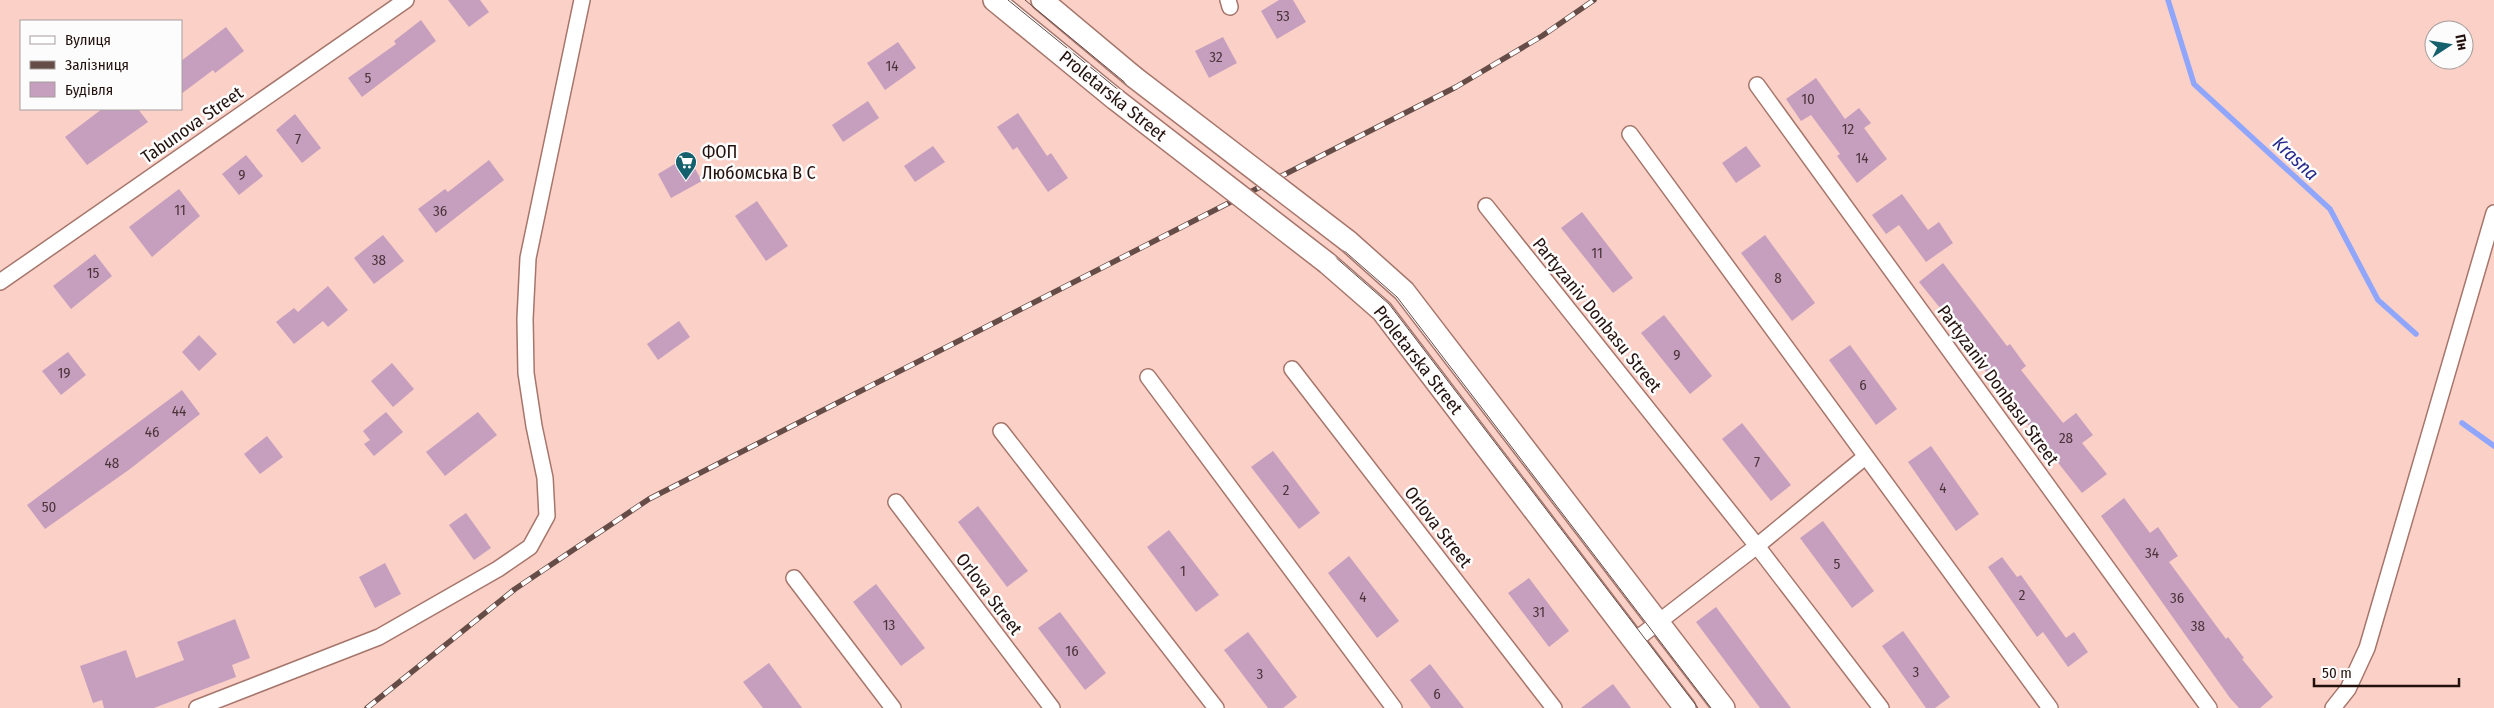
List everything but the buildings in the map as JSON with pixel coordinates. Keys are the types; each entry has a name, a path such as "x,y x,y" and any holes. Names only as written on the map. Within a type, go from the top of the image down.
{"main road":[{"name":"Proletarska Street","path":"994,0 1115,99 1327,263 1382,310 1685,708"},
{"name":"Proletarska Street","path":"1042,0 1134,77 1348,241 1404,291 1724,708"}],"street":[{"name":"Tabunova Street","path":"0,282 406,0"},
{"path":"197,708 379,637 498,569 530,547 543,524 547,516 545,478 534,426 526,373 525,318 528,258 582,0"},
{"name":"Partyzaniv Donbasu Street","path":"1756,85 2209,708"},
{"path":"1630,134 2050,708"},
{"name":"Partyzaniv Donbasu Street","path":"1486,206 1757,546 1881,708"},
{"path":"2334,708 2348,689 2367,648 2494,213"},
{"name":"Orlova Street","path":"1292,369 1554,708"},
{"path":"1148,377 1394,708"},
{"path":"1001,431 1216,708"},
{"path":"1634,641 1757,546 1866,457"},
{"name":"Orlova Street","path":"896,502 1052,708"},
{"path":"794,578 892,708"}],"waterway":[{"name":"Krasna","path":"2168,0 2194,84 2330,209 2378,300 2416,334"},
{"name":"Krasna","path":"2462,423 2494,446"}],"tram line":[{"path":"1008,0 1121,92 1334,256 1389,304 1698,708"},
{"path":"1025,0 1128,85 1341,248 1397,297 1711,708"}],"railway":[{"path":"367,708 515,589 649,499 1456,87 1542,36 1594,0"}],"place":[{"name":"ФОП Любомська В С","path":"686,181"}]}
